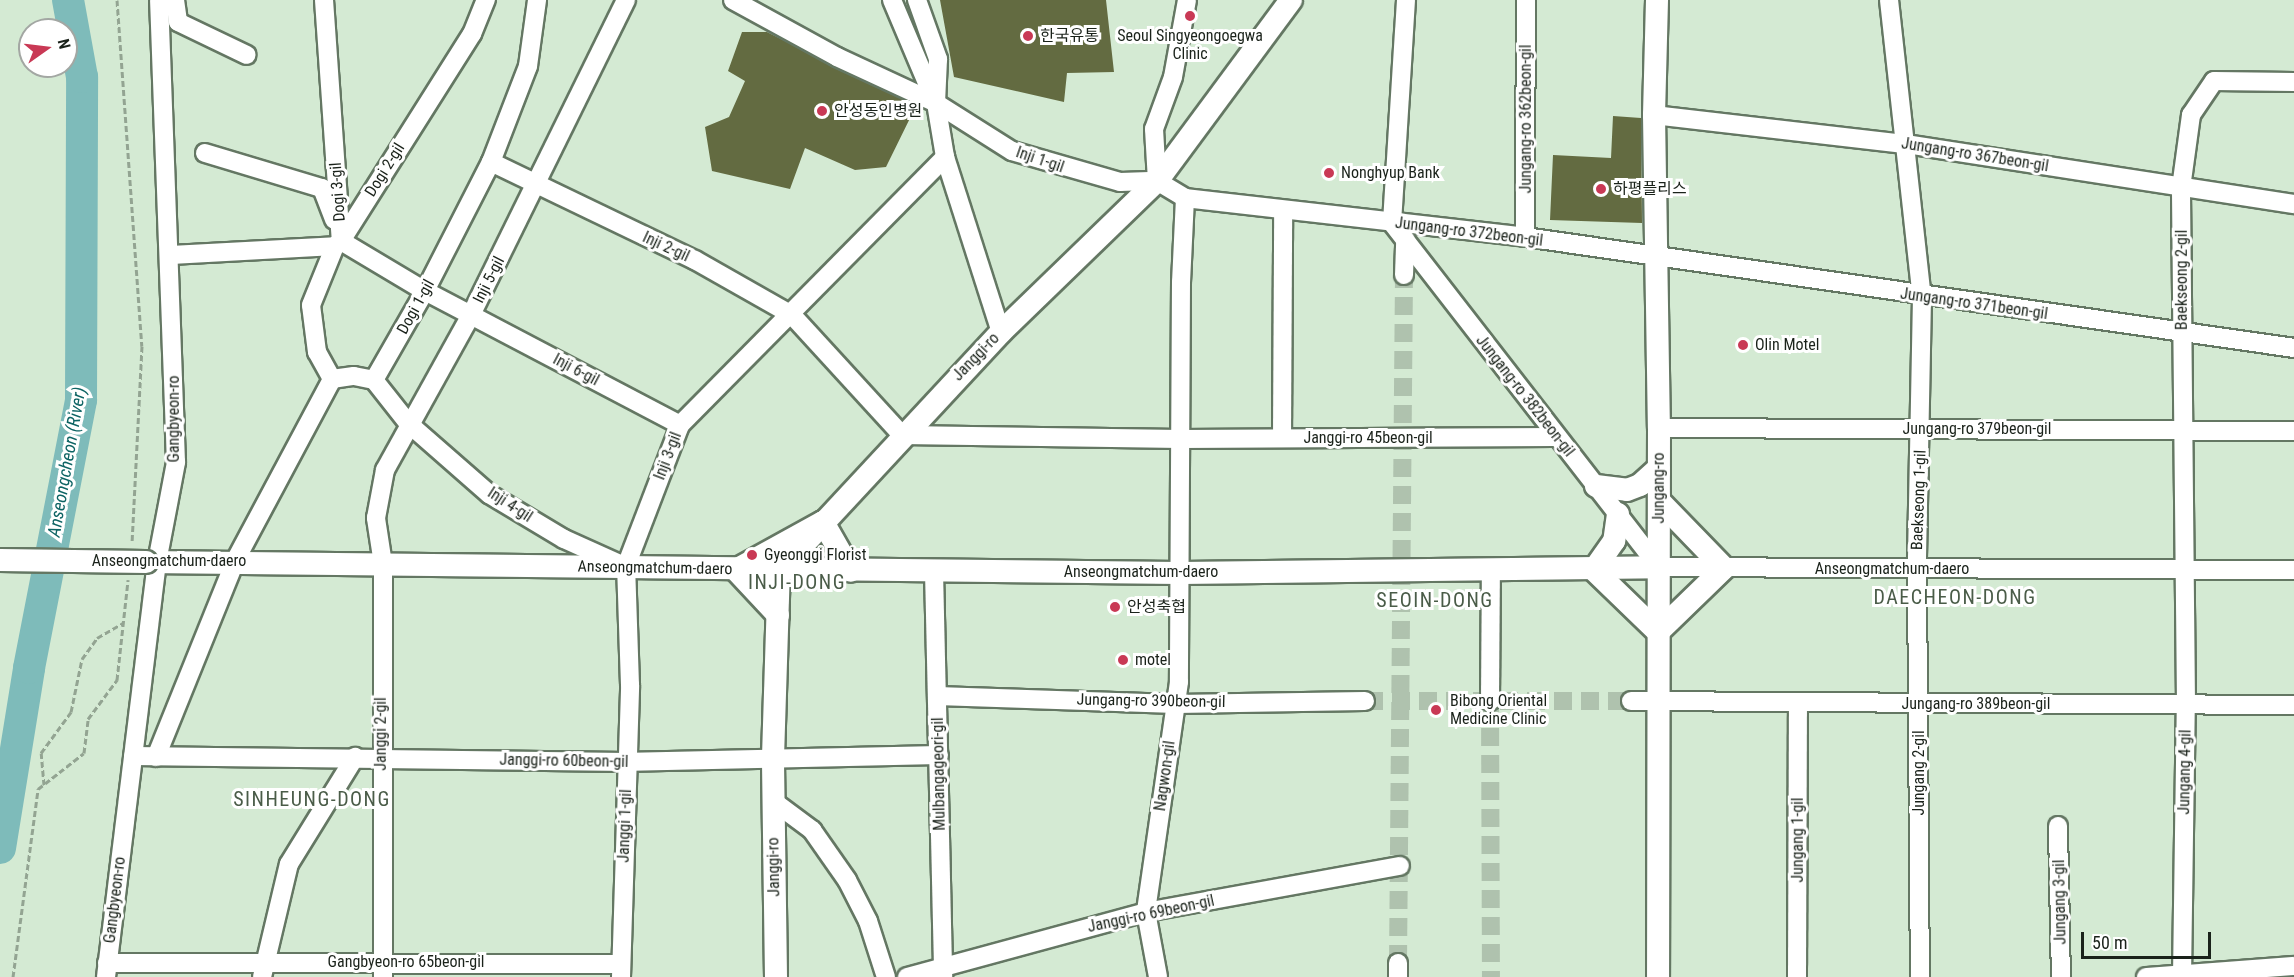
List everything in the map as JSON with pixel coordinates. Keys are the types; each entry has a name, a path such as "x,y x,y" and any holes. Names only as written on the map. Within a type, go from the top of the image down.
{"main road":[{"name":"Janggi-ro","path":"776,977 773,757 779,571 902,435 1001,332 1157,181 1291,0"},
{"name":"Jungang-ro","path":"1657,0 1654,258 1659,428 1658,977"},
{"path":"1596,486 1627,490 1640,485 1659,468"},
{"path":"1618,514 1614,541 1594,570 1658,632 1724,568 1659,501"},
{"path":"778,615 736,570 823,522 851,571"},
{"name":"Anseongmatchum-daero","path":"0,560 626,566 779,571 1182,573 1594,570 1659,567"}],"street":[{"name":"Gangbyeon-ro","path":"106,970 133,756 141,563 176,462 171,255 159,0"},
{"path":"175,0 178,22 247,55"},
{"name":"Dogi 3-gil","path":"324,0 338,244"},
{"name":"Dogi 2-gil","path":"332,380 317,352 311,305 338,244 472,34 486,0"},
{"name":"Dogi 1-gil","path":"374,380 425,291 491,162 528,66 537,0"},
{"name":"Inji 5-gil","path":"382,564 378,508 385,470 408,423 471,315 626,0"},
{"name":"Inji 1-gil","path":"733,0 837,57 936,103 1012,152 1120,182 1157,181"},
{"path":"892,0 936,103"},
{"path":"917,0 938,59 936,103 945,157 1001,332"},
{"path":"1157,181 1154,129 1173,77 1187,0"},
{"path":"1392,223 1406,0"},
{"name":"Jungang-ro 362beon-gil","path":"1526,0 1526,237"},
{"name":"Baekseong 1-gil","path":"1889,0 1922,297 1922,429 1917,569"},
{"name":"Baekseong 2-gil","path":"2183,568 2181,188 2191,115 2214,81 2294,82"},
{"name":"Jungang-ro 367beon-gil","path":"1654,115 1906,144 2294,204"},
{"name":"Dogi 3-gil","path":"205,153 322,188 338,244"},
{"path":"792,315 945,157"},
{"name":"Inji 2-gil","path":"491,162 536,186 695,260 792,315 902,435"},
{"name":"Jungang-ro 372beon-gil","path":"1157,181 1185,198 1526,237 1654,258"},
{"path":"1182,573 1181,439 1185,198"},
{"path":"1282,438 1283,210"},
{"name":"Jungang-ro 382beon-gil","path":"1392,223 1555,437 1659,567"},
{"path":"1404,275 1405,239"},
{"path":"171,255 338,244"},
{"name":"Inji 6-gil","path":"338,244 680,425"},
{"name":"Jungang-ro 371beon-gil","path":"1654,258 2294,348"},
{"name":"Inji 3-gil","path":"626,566 680,425 792,315"},
{"path":"156,757 235,561 332,380 354,375 374,380"},
{"name":"Inji 4-gil","path":"374,380 408,423 489,494 564,539 626,566"},
{"name":"Jungang-ro 379beon-gil","path":"1659,428 2294,430"},
{"name":"Janggi-ro 45beon-gil","path":"902,435 1181,439 1555,437"},
{"name":"Janggi 2-gil","path":"382,564 383,969"},
{"name":"Janggi 1-gil","path":"621,970 627,762 626,566"},
{"name":"Anseongmatchum-daero","path":"1659,567 2294,570"},
{"name":"Jungang 4-gil","path":"2182,976 2186,704 2183,568"},
{"name":"Jungang 2-gil","path":"1917,569 1920,977"},
{"name":"Mulbangageori-gil","path":"934,571 943,971"},
{"path":"1490,702 1491,571"},
{"name":"Nagwon-gil","path":"1158,977 1146,912 1176,704 1182,573"},
{"name":"Jungang-ro 390beon-gil","path":"937,696 1176,704 1365,700"},
{"path":"1631,701 1658,701"},
{"name":"Jungang-ro 389beon-gil","path":"1658,701 2294,705"},
{"name":"Jungang 1-gil","path":"1797,977 1798,702"},
{"path":"773,757 939,755"},
{"name":"Janggi-ro 60beon-gil","path":"133,756 627,762 773,757"},
{"path":"263,969 289,864 356,757"},
{"path":"773,801 812,830 847,880 868,921 886,977"},
{"name":"Jungang 3-gil","path":"2058,826 2061,977"},
{"name":"Janggi-ro 69beon-gil","path":"907,977 943,971 1146,912 1400,866"},
{"path":"2146,977 2294,966"},
{"name":"Gangbyeon-ro 65beon-gil","path":"106,970 621,970"}],"path":[{"path":"13,977 38,789 84,753 88,719 117,680 123,623 141,563 142,346 117,0"},
{"path":"44,785 41,753 71,712 82,659 97,638 123,623"}],"building":[{"name":"한국유통","path":"940,0 1106,0 1114,72 1067,73 1064,102 954,77"},
{"name":"안성동인병원","path":"742,32 767,32 916,106 886,167 855,170 805,148 790,189 712,171 705,127 729,117 745,81 728,71"},
{"name":"하평플리스","path":"1613,116 1641,118 1642,223 1550,220 1553,155 1611,158"}],"waterway":[{"name":"Anseongcheon (River)","path":"0,848 29,668 81,400 82,77 68,0"}],"tunnel":[{"path":"1398,963 1404,275"},
{"path":"1365,701 1631,701"},
{"path":"1490,701 1491,977"}],"place":[{"name":"Seoul Singyeongoegwa Clinic","path":"1190,16"},
{"name":"한국유통","path":"1028,36"},
{"name":"안성동인병원","path":"822,111"},
{"name":"Nonghyup Bank","path":"1329,173"},
{"name":"하평플리스","path":"1601,189"},
{"name":"Olin Motel","path":"1743,345"},
{"name":"Gyeonggi Florist","path":"752,555"},
{"name":"안성축협","path":"1115,607"},
{"name":"motel","path":"1123,660"},
{"name":"Bibong Oriental Medicine Clinic","path":"1436,710"}],"district":[{"name":"INJI-DONG","path":"797,582"},
{"name":"DAECHEON-DONG","path":"1955,597"},
{"name":"SEOIN-DONG","path":"1435,600"},
{"name":"SINHEUNG-DONG","path":"312,799"}]}
